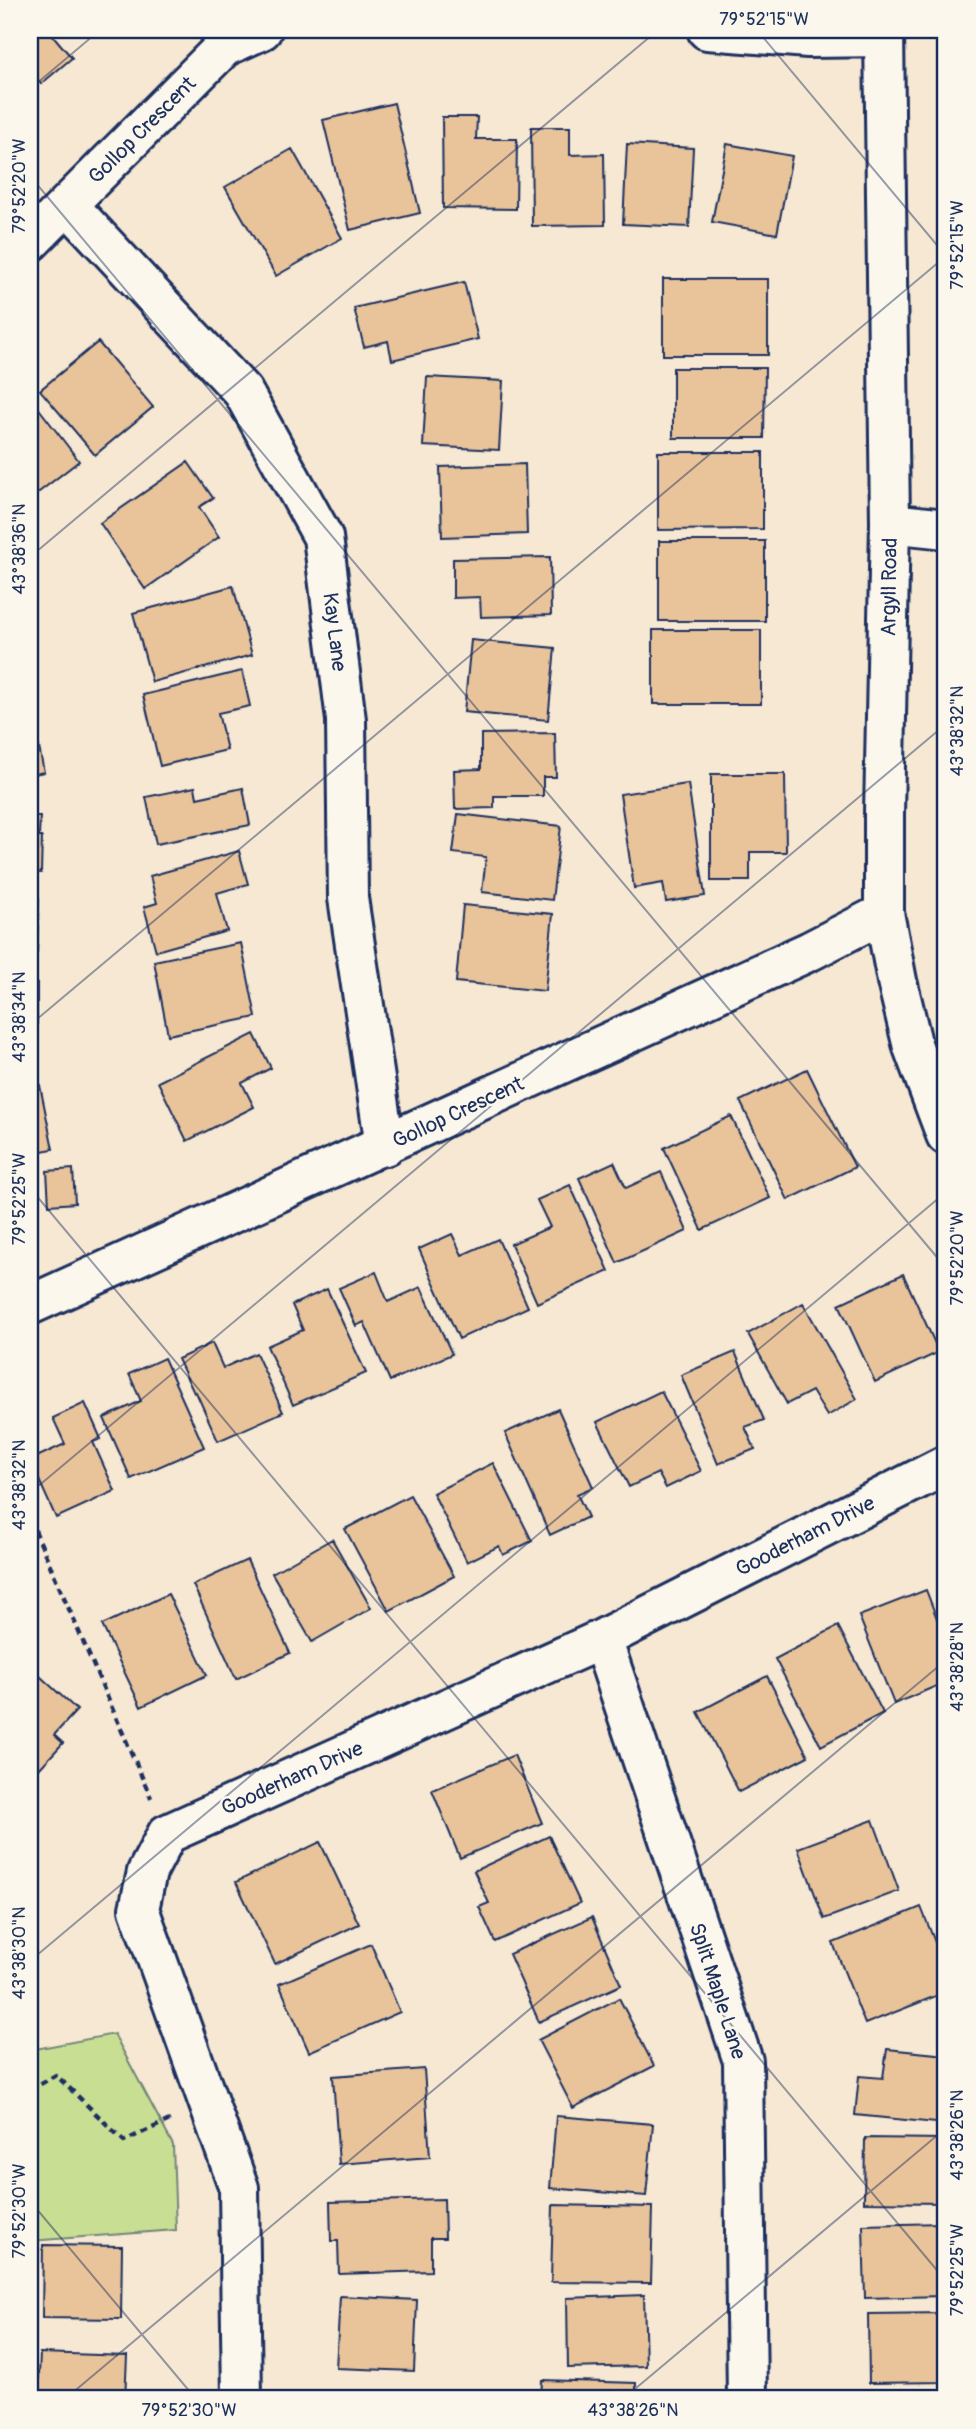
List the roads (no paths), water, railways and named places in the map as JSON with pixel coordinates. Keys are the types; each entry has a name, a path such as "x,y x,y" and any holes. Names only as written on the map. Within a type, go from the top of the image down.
{"street":[{"name":"Gollop Crescent","path":"30,242 224,47 262,30"},
{"path":"707,30 808,37 884,33"},
{"name":"Argyll Road","path":"884,33 890,523 884,913 913,1047 946,1135"},
{"name":"Kay Lane","path":"68,205 243,392 323,537 346,720 348,898 386,1146"},
{"path":"890,523 946,529"},
{"name":"Gollop Crescent","path":"30,1305 386,1146 810,951 884,913"},
{"name":"Gooderham Drive","path":"242,2399 239,2188 139,1909 147,1872 167,1834 602,1639 946,1465"},
{"name":"Split Maple Lane","path":"602,1639 743,2061 747,2399"}]}
